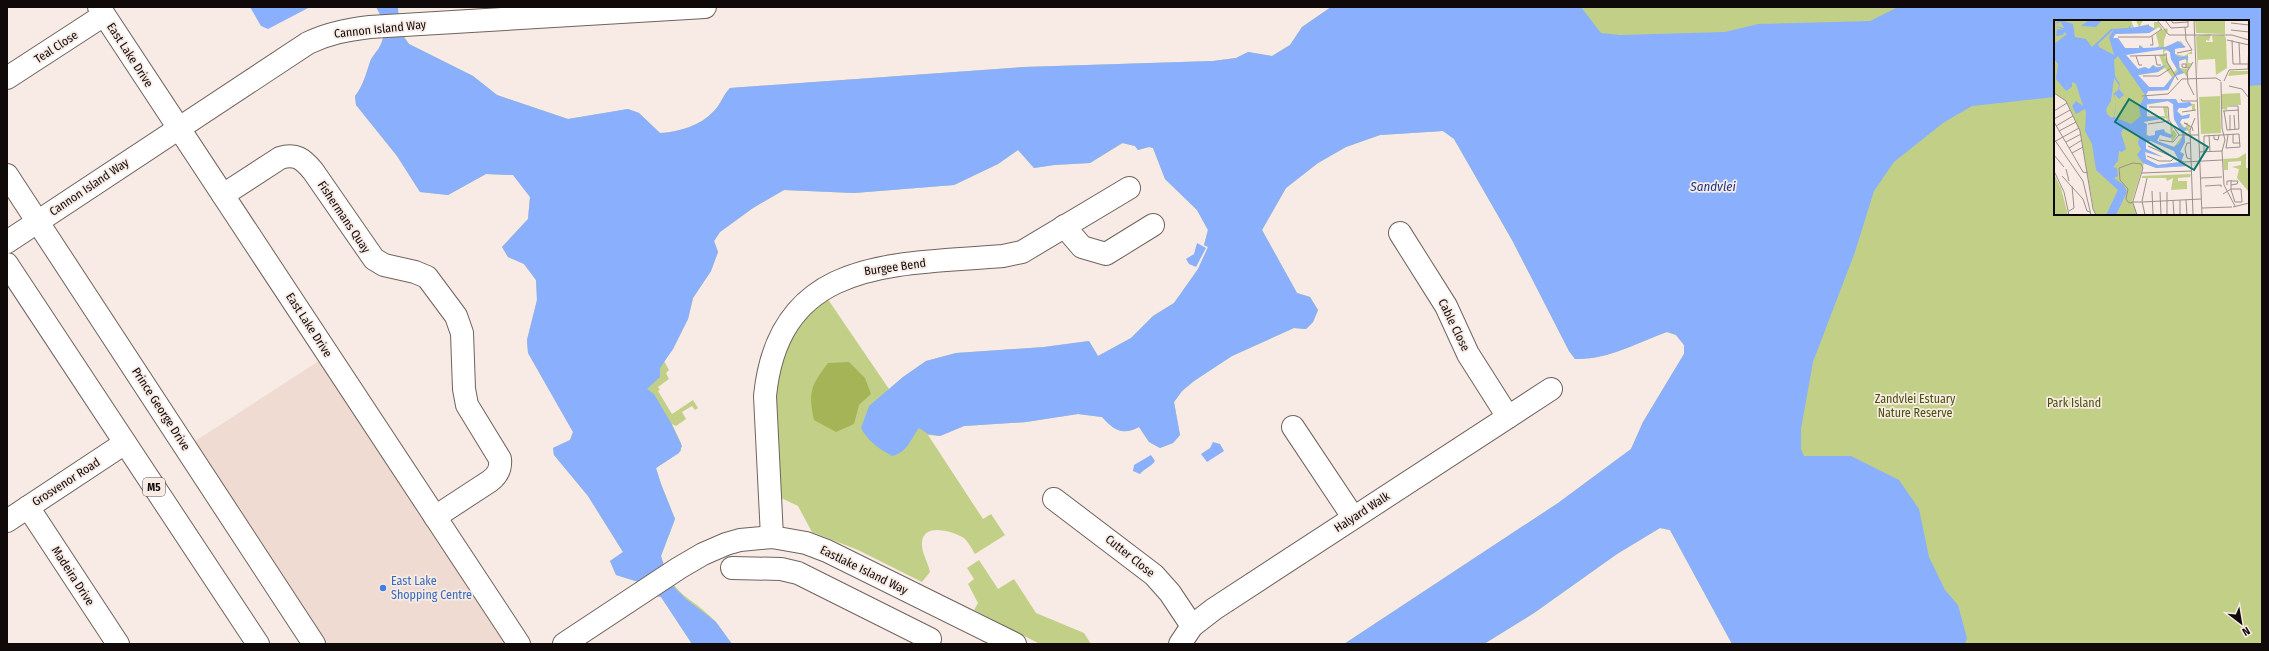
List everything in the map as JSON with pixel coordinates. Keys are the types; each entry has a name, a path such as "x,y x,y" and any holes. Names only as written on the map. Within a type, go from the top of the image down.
{"street":[{"name":"Cannon Island Way","path":"7,242 308,43 338,30 572,11 705,7"},
{"name":"Teal Close","path":"7,78 102,11"},
{"name":"East Lake Drive","path":"102,11 519,644"},
{"name":"Fishermans Quay","path":"223,195 280,158 289,155 301,158 313,171 374,259 384,265 415,272 427,277 456,316 462,333 464,389 467,405 500,459 501,465 497,476 435,517"},
{"name":"Prince George Drive","path":"7,175 314,644"},
{"name":"Burgee Bend","path":"772,537 765,396 767,376 774,350 790,320 801,307 821,290 857,273 890,266 1013,255 1030,247 1128,188"},
{"path":"1064,226 1082,247 1106,254 1153,226"},
{"name":"Cable Close","path":"1400,233 1446,306 1468,354 1508,417"},
{"name":"M5","path":"7,264 258,644"},
{"name":"Halyard Walk","path":"1180,644 1192,626 1214,609 1551,389"},
{"path":"1293,427 1353,517"},
{"name":"Grosvenor Road","path":"7,521 125,443"},
{"name":"Cutter Close","path":"1054,499 1154,575 1170,593 1192,626"},
{"name":"Madeira Drive","path":"28,507 113,642"},
{"name":"Eastlake Island Way","path":"564,644 635,596 703,554 726,544 740,540 772,537 806,543 827,551 1015,644"},
{"path":"798,573 806,543"},
{"path":"732,568 781,570 798,573 930,639"}],"shaded area":[{"path":"328,355 519,644 314,644 186,447"}],"green space":[{"name":"Sandvlei","path":"376,7 398,7 399,30 409,44 473,76 497,95 568,119 628,109 639,113 660,133 682,130 702,121 716,108 730,88 1024,67 1213,61 1236,58 1248,52 1272,56 1290,45 1302,27 1331,7 2262,7 2262,644 1732,644 1670,530 1660,528 1617,554 1534,613 1484,644 1344,644 1558,503 1631,449 1643,422 1684,354 1684,345 1676,335 1667,332 1610,354 1587,359 1575,359 1569,351 1512,240 1454,139 1443,131 1380,135 1346,147 1318,163 1286,188 1262,230 1297,293 1310,297 1318,310 1313,322 1306,329 1294,328 1232,356 1194,381 1182,391 1174,402 1180,435 1173,443 1160,448 1149,442 1139,427 1133,430 1123,431 1114,428 1102,417 1078,414 1026,422 964,426 940,436 928,435 983,519 991,514 1005,535 975,554 964,538 939,530 928,532 924,536 922,546 930,572 922,582 858,550 812,532 798,506 781,498 775,432 774,409 776,387 780,366 787,345 798,326 827,298 889,389 926,361 956,353 1044,347 1089,341 1098,356 1131,338 1153,316 1174,303 1198,269 1208,247 1204,245 1208,230 1197,210 1165,179 1153,148 1149,147 1138,150 1135,146 1123,143 1090,163 1054,165 1034,168 1018,150 998,164 954,185 854,193 784,190 753,208 720,232 714,241 718,252 711,271 693,298 688,319 673,349 664,361 669,370 666,373 669,379 658,387 660,390 658,391 672,414 693,400 698,408 695,410 692,406 682,412 686,419 676,426 672,424 681,443 681,451 656,468 675,519 661,556 671,580 677,588 715,621 732,644 692,644 661,597 653,595 642,583 616,575 610,561 623,552 588,496 554,455 553,448 570,440 573,432 528,353 527,340 537,300 536,280 524,264 508,257 502,247 528,219 530,197 513,175 486,174 448,195 420,192 397,156 356,105 355,96 362,84 371,60 382,41 384,31 382,21"},
{"path":"849,362 865,378 871,394 859,405 854,424 836,432 814,420 811,402 812,389 828,363"},
{"path":"979,560 998,589 1014,579 1036,613 1084,633 1091,644 1040,644 974,610 978,603 968,584 974,579 967,568"}],"water":[{"path":"250,7 310,7 268,29 261,26"},
{"name":"Sandvlei","path":"376,7 398,7 399,30 409,44 473,76 497,95 568,119 628,109 639,113 660,133 682,130 702,121 716,108 730,88 1024,67 1213,61 1236,58 1248,52 1272,56 1290,45 1302,27 1331,7 1581,7 1601,33 1620,35 1725,32 1758,24 1870,21 1898,7 2262,7 2262,85 2249,86 2249,20 2054,20 2054,97 1972,106 1943,123 1894,162 1874,191 1855,252 1813,362 1801,429 1801,449 1804,456 1851,456 1899,480 1919,509 1929,557 1945,590 1958,605 1967,638 1965,644 1732,644 1670,530 1660,528 1617,554 1534,613 1484,644 1344,644 1558,503 1631,449 1643,422 1684,354 1684,345 1676,335 1667,332 1610,354 1587,359 1575,359 1569,351 1512,240 1454,139 1443,131 1380,135 1346,147 1318,163 1286,188 1262,230 1297,293 1310,297 1318,310 1313,322 1306,329 1294,328 1232,356 1194,381 1182,391 1174,402 1180,435 1173,443 1160,448 1149,442 1139,427 1133,430 1123,431 1114,428 1102,417 1078,414 1026,422 964,426 940,436 928,434 919,428 905,449 902,452 892,456 874,444 861,428 869,406 903,377 926,361 956,353 1044,347 1089,341 1098,356 1131,338 1153,316 1174,303 1198,269 1208,247 1204,245 1208,230 1197,210 1165,179 1153,148 1149,147 1138,150 1135,146 1122,143 1090,163 1054,165 1034,168 1018,150 998,164 954,185 854,193 784,190 753,208 720,232 714,241 718,252 711,271 693,298 688,319 673,349 660,368 660,377 647,389 654,394 671,423 682,446 679,453 656,468 675,519 661,556 665,569 673,586 686,599 716,622 732,644 692,644 661,597 653,595 642,583 616,575 610,561 623,552 588,496 554,455 553,448 570,440 573,432 528,353 527,340 537,300 536,280 524,264 508,257 502,247 528,219 530,197 513,175 486,174 448,195 420,192 397,156 356,105 355,96 362,84 371,60 382,41 384,31 381,16"},
{"path":"1197,243 1206,248 1196,267 1189,264 1186,259 1194,254"},
{"path":"1213,442 1220,444 1224,451 1207,462 1201,454 1210,448"},
{"path":"1151,455 1155,461 1152,464 1140,474 1133,471 1134,465"}],"place":[{"name":"East Lake Shopping Centre","path":"383,588"}],"park label":[{"name":"Park Island","path":"2074,403"},
{"name":"Zandvlei Estuary Nature Reserve","path":"1915,406"}]}
